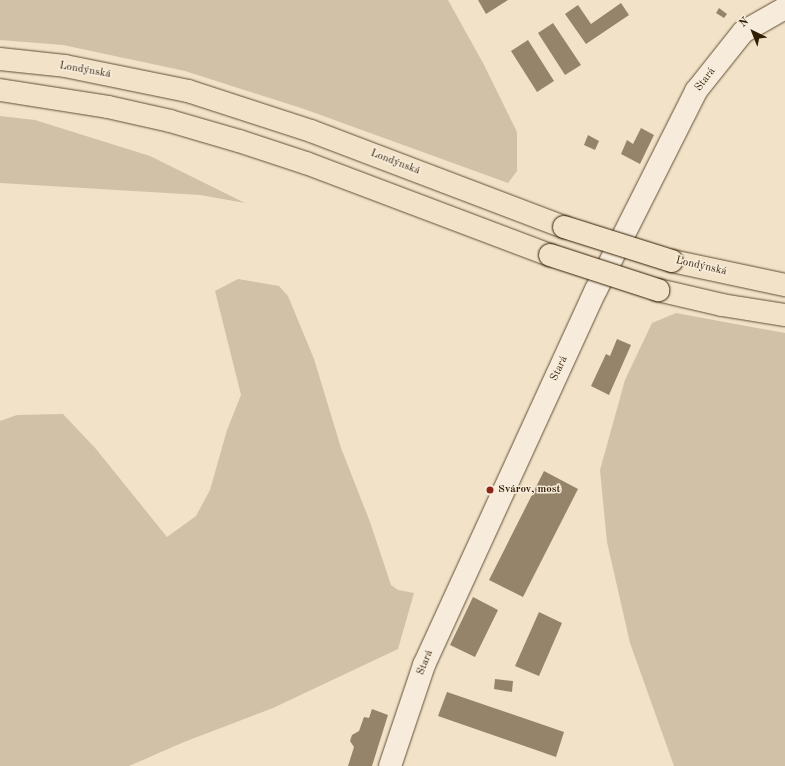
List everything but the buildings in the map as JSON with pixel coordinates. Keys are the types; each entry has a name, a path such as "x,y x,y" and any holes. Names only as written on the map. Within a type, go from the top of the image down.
{"highway":[{"name":"Londýnská","path":"0,59 65,66 188,91 311,131 564,227 672,261 785,285"},
{"path":"0,90 108,107 170,121 239,141 306,163 550,255 658,290 722,305 785,315"}],"street":[{"name":"Stará","path":"390,766 424,665 596,290 696,91 743,32 785,8"}],"shaded area":[{"path":"0,0 448,0 483,63 517,132 517,171 508,183 304,109 185,71 63,45 0,40"},
{"path":"0,116 35,120 150,156 245,203 200,195 0,183"},
{"path":"238,279 279,286 288,296 314,359 341,448 370,522 391,585 398,590 414,593 398,649 273,708 184,742 129,766 0,766 0,421 17,415 63,414 96,449 167,537 196,516 210,490 227,430 241,395 215,291"},
{"path":"676,313 785,333 785,766 674,766 630,643 607,542 600,470 625,380 652,323"}],"place":[{"name":"Svárov, most","path":"490,490"}]}
